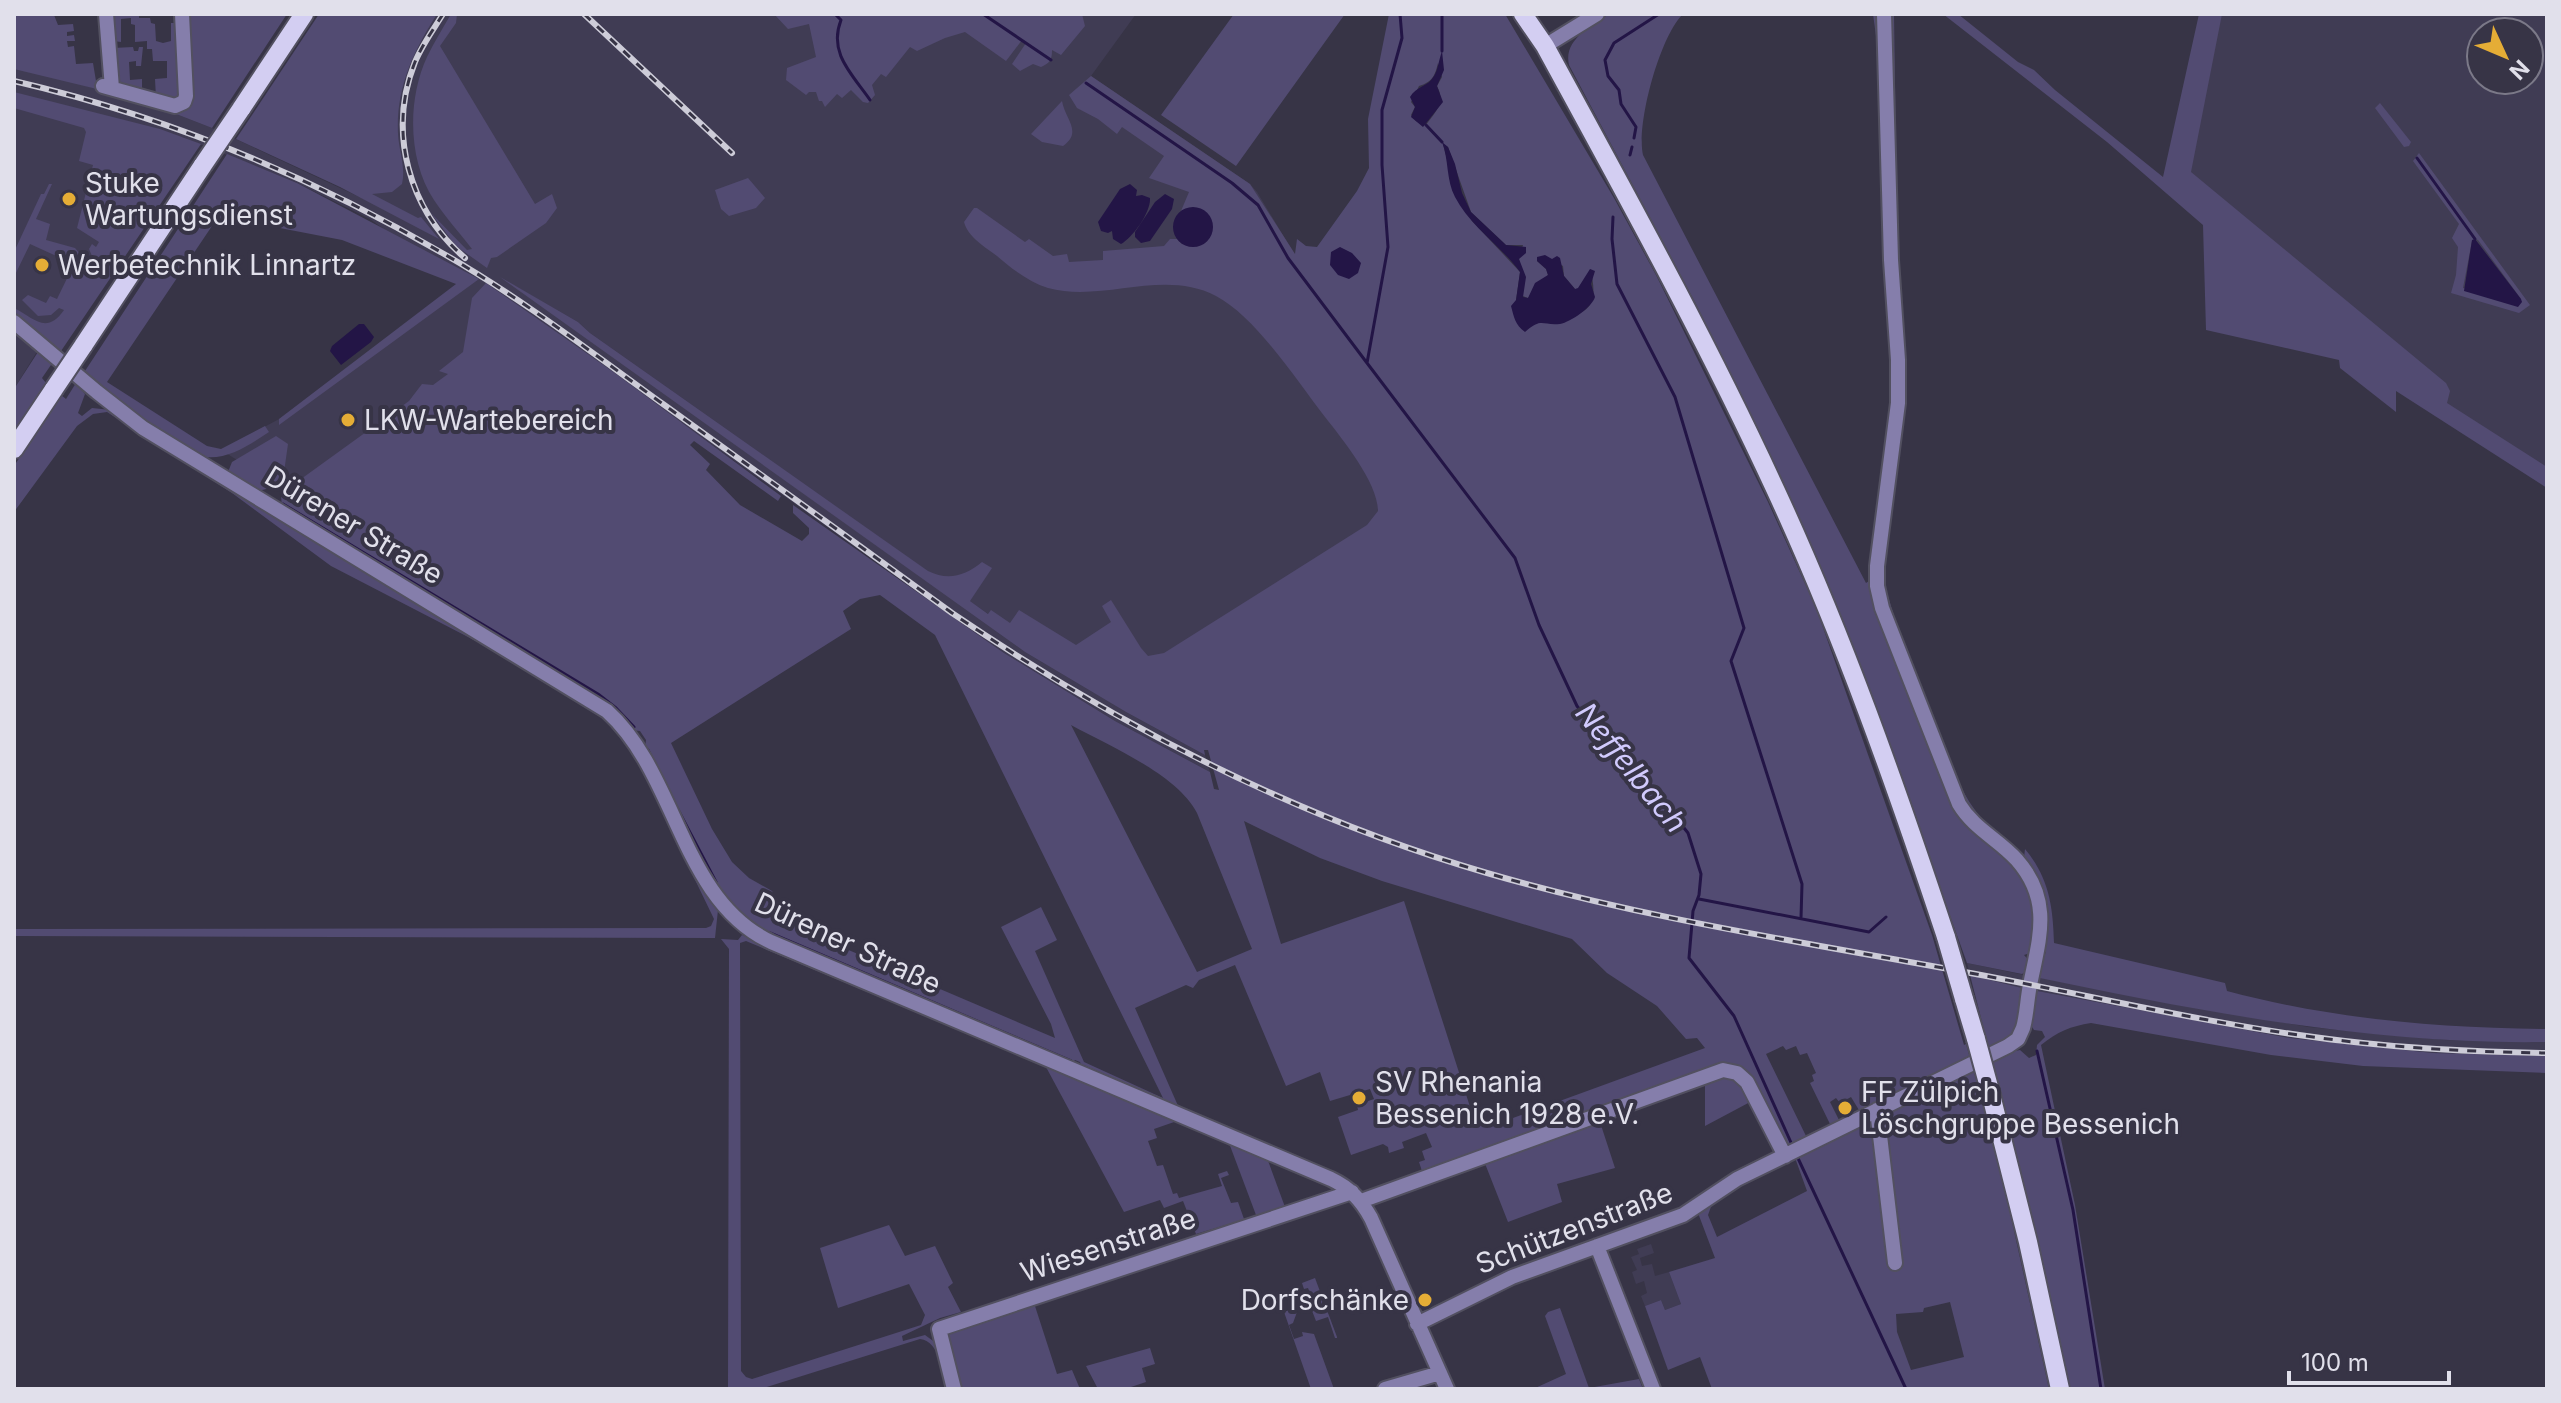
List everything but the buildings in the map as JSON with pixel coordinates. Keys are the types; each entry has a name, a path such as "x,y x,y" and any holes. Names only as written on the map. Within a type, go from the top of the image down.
{"main road":[{"path":"14,449 304,14"},
{"path":"1523,14 1545,46 1696,324 1777,493 1824,601 1881,747 1946,937 1989,1087 2028,1242 2060,1389"}],"street":[{"path":"106,14 107,87 175,106 184,102 186,96 182,14"},
{"path":"1545,46 1597,14"},
{"name":"Schützenstraße","path":"1417,1324 1497,1283 1683,1215 1737,1179 2005,1047 2020,1036 2041,930 2037,896 2017,861 1975,826 1955,796 1882,608 1877,586 1898,403 1884,14"},
{"name":"Dürener Straße","path":"14,322 97,392 152,433 571,686 607,711 623,727 645,759 714,894 731,917 744,928 800,955 1331,1179 1356,1196"},
{"path":"1447,1389 1371,1218 1356,1196 1723,1070 1737,1073 1747,1082 1792,1152"},
{"path":"1877,1110 1895,1263"},
{"name":"Wiesenstraße","path":"954,1389 939,1329 1356,1196"},
{"path":"1597,1246 1653,1389"},
{"path":"1385,1389 1440,1373"}],"shaded area":[{"path":"14,14 59,14 54,15 58,25 73,24 74,31 67,32 67,36 74,35 75,41 67,41 68,47 74,46 76,64 93,63 96,81 103,83 101,90 14,69"},
{"path":"111,14 139,14 139,18 150,18 151,23 155,24 156,41 163,43 171,41 171,23 179,23 181,100 156,98 155,79 167,78 167,61 153,61 152,49 147,49 147,41 135,42 135,25 131,24 131,18 121,19 121,42 113,41"},
{"path":"185,14 287,14 212,128 140,100 177,110 188,106"},
{"path":"319,14 437,14 420,42 403,86 398,117 402,184 392,192 372,194 421,217 439,239 340,187 236,139"},
{"path":"350,14 1136,14 1091,76 1250,184 1257,192 1301,265 1286,287 1415,507 1206,665 1028,642 578,322 515,286 1025,652 1205,755 1210,772 1115,721 1004,653 487,284 486,348 295,496 221,450 281,418 457,284 370,219 297,183 182,137 14,389 14,67 140,100 212,128 368,201 419,219 313,165"},
{"path":"451,14 457,14 456,23 440,46 535,204 552,194 557,208 546,223 491,258 487,268 456,246 430,212 467,250 472,249 434,200 425,184 415,149 414,111 420,74"},
{"path":"774,14 1082,14 1085,26 1061,55 1052,50 1047,64 1041,67 1033,64 1020,71 1012,64 1026,43 1022,40 1006,61 965,32 917,51 910,47 886,77 881,74 872,85 875,95 868,103 851,90 842,98 837,94 825,107 816,92 806,95 786,80 787,68 816,57 809,24 788,29"},
{"path":"1234,14 1345,14 1236,166 1161,115"},
{"path":"1389,14 1505,14 1656,275 1768,502 1816,608 1932,935 1997,1154 2049,1389 1712,1389 1700,1357 1668,1370 1645,1306 1661,1300 1665,1310 1681,1304 1669,1272 1715,1258 1698,1213 1712,1204 1708,1215 1717,1237 1807,1191 1794,1155 1867,1120 1882,1122 1862,1115 1851,1097 1840,1103 1836,1098 1830,1102 1839,1120 1830,1124 1810,1083 1814,1081 1812,1075 1816,1073 1807,1053 1800,1055 1796,1046 1786,1050 1783,1046 1766,1054 1806,1136 1791,1149 1752,1101 1705,1126 1705,1081 1599,1119 1615,1168 1557,1184 1562,1202 1508,1222 1484,1161 1449,1173 1445,1163 1422,1171 1419,1162 1425,1160 1422,1151 1432,1147 1426,1133 1402,1142 1404,1148 1389,1153 1388,1147 1383,1144 1351,1155 1338,1117 1358,1110 1357,1105 1374,1099 1370,1089 1330,1101 1320,1072 1286,1086 1235,965 1199,980 1193,988 1186,985 1135,1008 1179,1108 1083,1069 1080,1062 1075,1060 1072,1063 756,929 715,887 645,748 646,740 640,731 632,730 282,507 281,496 290,487 409,401 422,384 433,385 448,374 439,371 463,352 472,298 486,283 612,371 781,496 778,501 694,441 690,445 710,464 706,470 740,505 802,541 809,534 809,528 793,513 793,505 1004,653 1115,721 1210,772 1214,789 1219,790 1208,750 1204,750 1205,755 1025,652 500,277 578,322 928,571 942,576 956,576 982,562 992,568 970,601 988,614 991,610 1010,623 1019,610 1076,645 1111,622 1102,606 1111,600 1148,656 1164,653 1367,525 1378,511 1372,488 1350,449 1289,368 1246,319 1216,296 1196,288 1175,285 1090,292 1048,288 1021,275 982,245 964,222 977,208 1025,242 1029,239 1053,256 1067,254 1069,262 1103,260 1103,251 1164,246 1170,239 1177,239 1182,244 1205,243 1212,228 1208,216 1197,209 1181,211 1189,192 1149,178 1164,156 1122,127 1117,134 1077,108 1069,95 1091,76 1250,184 1295,254 1297,239 1306,246 1317,247 1357,191 1369,168 1368,119","holes":["1438,63 1442,77 1437,86 1440,102 1426,125 1411,115 1415,107 1411,102 1419,86 1434,75","1443,144 1448,147 1471,212 1506,245 1523,245 1519,259 1523,296 1528,298 1548,275 1537,261 1552,259 1563,266 1564,276 1575,289 1591,269 1593,294 1590,305 1580,313 1561,320 1531,326 1516,300 1520,272 1472,221 1449,178","880,595 935,635 1163,1098 1084,1062 1035,951 1057,940 1041,907 1001,927 1051,1024 1055,1038 811,934 786,915 772,891 749,878 732,862 712,829 671,743 851,629 843,611 860,599","1071,725 1158,774 1174,786 1197,813 1252,949 1197,972","1244,821 1320,858 1382,881 1572,939 1607,973 1657,1006 1686,1039 1697,1038 1705,1048 1491,1126 1472,1113 1404,901 1281,944","1950,1302 1964,1357 1911,1370 1897,1332 1896,1314 1923,1312 1924,1308"]},
{"path":"1609,14 1683,14 1666,41 1652,81 1643,123 1643,155 1866,583 1869,581 1891,412 1892,383 1873,14 1880,14 1895,390 1871,586 1953,801 2013,862 2030,887 2037,915 2030,953 2024,955 2031,963 2022,974 1967,963 1873,701 1787,492 1696,304 1569,65 1568,56 1574,41"},
{"path":"1888,14 1894,14 1897,225 1906,382 1884,572 1886,590 1962,790 1992,831 2024,858 2025,849 2040,871 2051,905 2054,943 2225,983 2227,991 2266,1001 2346,1015 2426,1024 2547,1029 2547,1042 2418,1038 2290,1024 2035,977 2046,952 2042,949 2041,896 1972,817 1893,628 1880,581 1902,408"},
{"path":"1943,14 1958,14 2018,62 2034,70 2163,177 2199,14 2222,14 2191,172 2446,383 2450,391 2447,403 2547,467 2547,488 2396,391 2396,412 2340,368 2339,360 2206,330 2203,225 2107,142"},
{"path":"2203,14 2547,14 2547,474 2440,404 2168,181"},
{"path":"133,47 134,51 138,51 139,47 143,47 141,66 136,66 136,61 129,62 130,80 142,79 142,94 116,87 113,48"},
{"path":"1442,51 1444,70 1437,86 1443,102 1423,127 1411,117 1415,107 1410,97 1431,80 1437,71"},
{"path":"14,92 160,129 201,144 59,354 14,314 14,308 39,322 51,322 57,318 64,310 59,308 51,315 38,316 22,300 28,295 46,303 50,296 57,299 74,264 30,244 14,277 14,252 41,194 52,184 36,219 50,224 46,240 75,248 87,262 92,256 89,249 92,244 96,247 99,242 77,228 93,165 79,161 86,132 84,128 14,108"},
{"path":"1062,101 1072,136 1063,146 1042,142 1031,134"},
{"path":"2380,103 2411,142 2409,146 2404,147 2375,108"},
{"path":"1442,142 1448,147 1471,212 1506,245 1526,247 1526,253 1519,259 1526,277 1523,297 1528,298 1535,283 1548,275 1537,257 1545,255 1552,259 1557,256 1564,276 1575,289 1590,269 1595,271 1591,284 1595,297 1586,309 1560,324 1539,323 1525,332 1519,327 1511,306 1516,300 1520,272 1469,217 1455,197"},
{"path":"2419,153 2530,305 2519,313 2451,293 2458,247 2452,238 2459,224 2413,161","holes":["2478,240 2521,299 2463,288 2472,241"]},
{"path":"227,154 297,183 479,279 279,425 279,419 456,284 342,240 244,221 212,226 107,382 207,446 221,449 265,426 269,432 231,454 205,457 183,448 142,421 108,396 111,393 85,371"},
{"path":"748,178 765,198 756,208 729,216 721,209 715,190"},
{"path":"1130,184 1137,190 1136,196 1150,198 1150,204 1140,224 1121,244 1113,239 1112,231 1101,231 1098,222 1120,189"},
{"path":"1165,194 1174,199 1172,209 1150,241 1141,243 1135,232 1155,202"},
{"path":"1193,207 1207,213 1213,227 1207,241 1193,247 1179,241 1173,227 1179,213"},
{"path":"2475,239 2521,299 2518,307 2464,291 2472,240"},
{"path":"1340,247 1352,253 1361,263 1358,273 1349,279 1338,275 1330,265 1331,252"},
{"path":"359,324 364,324 374,337 341,365 330,351 332,346"},
{"path":"38,352 53,362 42,378 46,383 14,431 14,389"},
{"path":"76,383 85,394 78,413 82,416 92,408 111,410 595,708 628,740 718,910 715,938 14,936 14,929 706,928 711,926 714,919 638,762 605,720 497,652 331,566 232,493 107,412 93,414 77,426 14,512 14,466 61,395 66,399"},
{"path":"276,436 288,444 283,479 261,490 250,487 228,472 232,462"},
{"path":"742,935 1177,1121 1154,1129 1157,1138 1148,1141 1157,1166 1163,1165 1173,1194 1177,1193 1179,1198 1222,1186 1218,1174 1227,1171 1229,1175 1221,1178 1231,1203 1238,1202 1244,1219 1256,1215 1229,1143 1267,1158 1285,1207 1196,1234 1183,1201 1164,1208 1160,1200 1124,1212 1046,1067 746,941 740,943 741,1371 752,1379 921,1325 925,1315 909,1284 838,1308 820,1248 889,1225 905,1256 935,1246 953,1283 948,1287 961,1312 902,1336 903,1341 925,1335 940,1346 950,1389 945,1389 936,1352 927,1341 920,1339 760,1389 728,1389 729,949 721,939 738,940"},
{"path":"1967,963 2029,976 2025,989 1970,975"},
{"path":"1970,975 2026,989 2025,1004 2006,1053 2020,1050 2029,1058 2036,1055 2037,1045 2045,1037 2042,1031 2034,1030 2029,1022 2032,990 2290,1038 2433,1053 2547,1056 2547,1073 2363,1066 2271,1055 2091,1023 2053,1036 2041,1045 2075,1205 2105,1389 2070,1389 2033,1220"},
{"path":"2039,977 2308,1027 2445,1040 2547,1042 2547,1056 2433,1053 2290,1038 2036,991"},
{"path":"1651,1244 1654,1253 1640,1258 1642,1266 1652,1264 1655,1276 1669,1272 1681,1304 1665,1310 1661,1300 1645,1306 1641,1296 1647,1293 1644,1281 1636,1284 1632,1272 1637,1270 1631,1257 1639,1254 1637,1249"},
{"path":"1315,1278 1337,1338 1328,1317 1316,1321 1309,1303 1313,1301 1308,1288 1304,1289 1302,1283"},
{"path":"1034,1303 1057,1374 1072,1370 1080,1389 959,1389 946,1337 950,1329"},
{"path":"1295,1308 1297,1312 1289,1325 1294,1339 1303,1336 1302,1332 1314,1334 1334,1389 1311,1389 1284,1312"},
{"path":"1560,1308 1589,1388 1639,1379 1643,1389 1533,1389 1566,1374 1545,1316"},
{"path":"1150,1348 1155,1364 1142,1368 1146,1382 1131,1389 1098,1389 1086,1366"}],"waterway":[{"path":"835,14 841,20 838,43 844,63 870,100"},
{"path":"983,14 1051,60"},
{"name":"Neffelbach","path":"1400,14 1402,38 1382,110 1382,165 1388,247 1367,363 1515,558 1539,625 1577,706 1643,776 1688,833 1701,874 1699,895 1693,911 1689,958 1734,1016 1793,1147"},
{"path":"1442,14 1442,51"},
{"path":"1634,138 1636,127 1621,104 1619,90 1608,76 1605,60 1614,43 1659,14"},
{"path":"1086,83 1232,183 1258,205 1288,258 1367,363"},
{"path":"1426,125 1442,142"},
{"path":"1630,155 1632,147"},
{"path":"2417,158 2475,239"},
{"path":"1613,217 1617,284 1675,397 1744,628 1731,661 1802,884 1801,918"},
{"path":"283,504 598,694 634,727"},
{"path":"648,750 653,761"},
{"path":"675,804 716,882"},
{"path":"1699,899 1869,932 1886,917"},
{"path":"770,933 1071,1061"},
{"path":"2037,1051 2073,1210 2101,1389"},
{"path":"1084,1067 1121,1083"},
{"name":"Neffelbach","path":"1796,1154 1906,1389"}],"railway":[{"path":"443,14 415,62 403,115 404,142 408,168 417,193 446,239 465,258"},
{"path":"584,14 732,153"},
{"path":"14,81 126,112 235,151 342,199 393,226 473,271 528,307 952,613 1014,654 1143,730 1209,764 1345,824 1415,850 1548,890 1732,930 2299,1035 2421,1048 2547,1053"}],"place":[{"name":"Stuke Wartungsdienst","path":"69,199"},
{"name":"Werbetechnik Linnartz","path":"42,265"},
{"name":"LKW-Wartebereich","path":"348,420"},
{"name":"SV Rhenania Bessenich 1928 e.V.","path":"1359,1098"},
{"name":"FF Zülpich Löschgruppe Bessenich","path":"1845,1108"},
{"name":"Dorfschänke","path":"1425,1300"}]}
